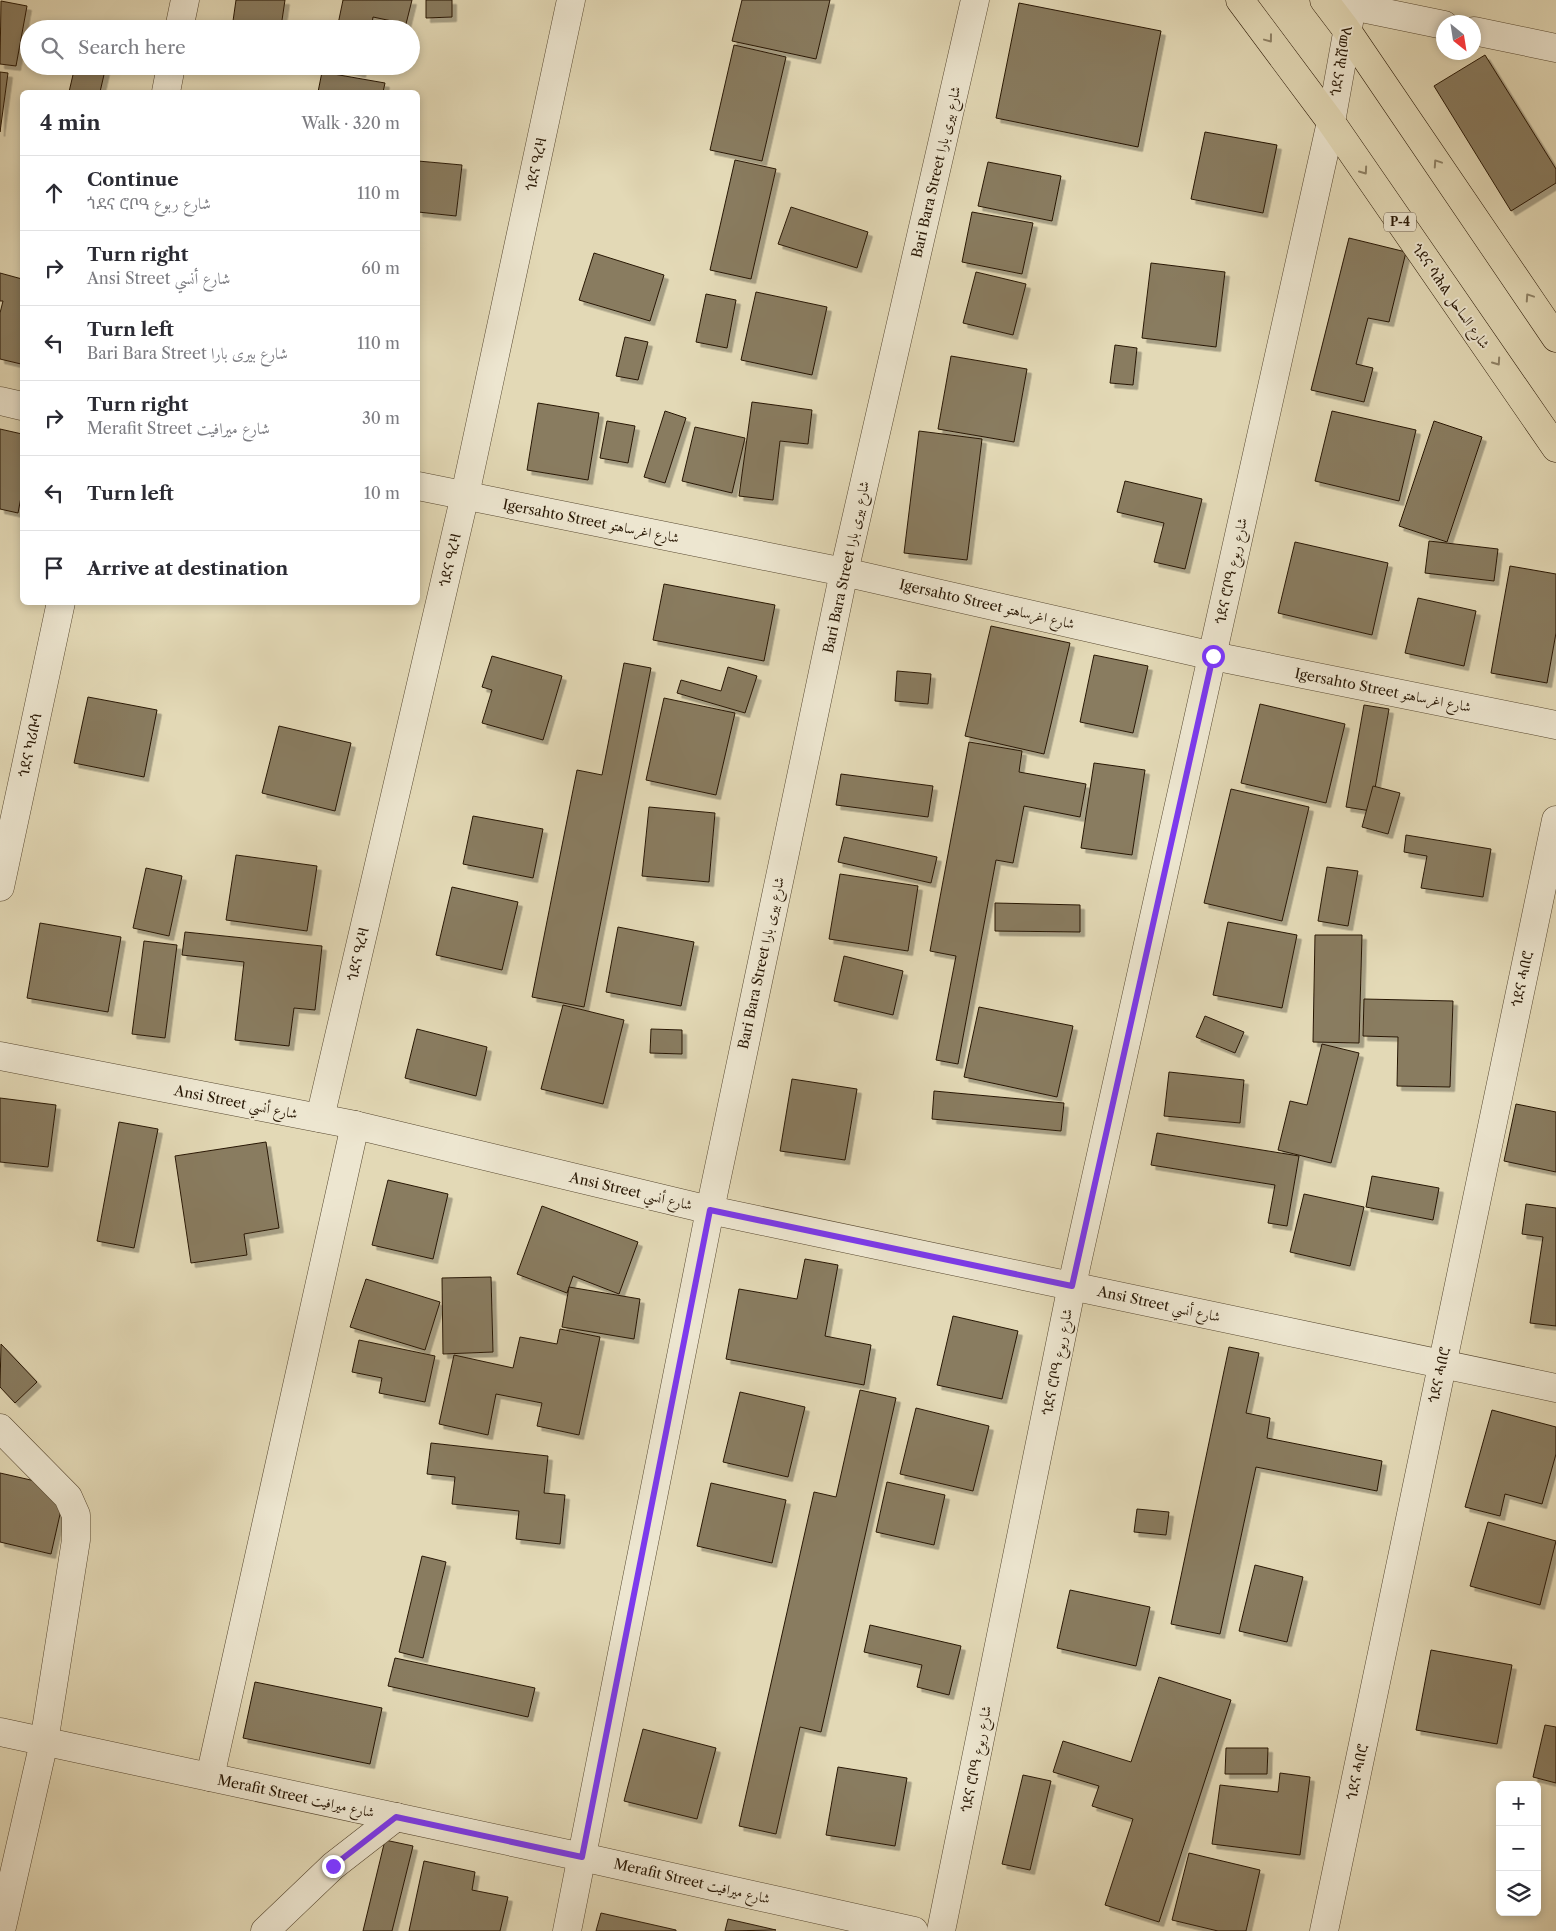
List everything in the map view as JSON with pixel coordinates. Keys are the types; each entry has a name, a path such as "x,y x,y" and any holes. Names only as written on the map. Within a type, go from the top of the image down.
{"highway":[{"name":"ጎደና ሳሕል شارع الساحل","path":"1240,0 1331,122 1556,448"},
{"path":"1324,0 1350,12 1556,338"}],"street":[{"path":"181,20 184,0"},
{"name":"ጎደና ዓረዛ","path":"320,1118 465,495 572,0"},
{"name":"Bari Bara Street شارع بيرى بارا","path":"567,1931 710,1210 844,572 975,0"},
{"path":"1350,12 1436,24"},
{"name":"ጎደና ሕሽመለ","path":"1331,122 1350,12"},
{"path":"1481,32 1556,48"},
{"path":"166,90 169,75"},
{"name":"ጎደና ሮቦዓ شارع ربوع","path":"941,1931 1072,1286 1331,122"},
{"path":"0,401 20,406"},
{"name":"Igersahto Street شارع اغرساهتو","path":"420,486 844,572 1213,656 1556,725"},
{"name":"ጎደና ካሪቡሳ","path":"0,887 60,605"},
{"name":"ጎደና ሓበሮ","path":"1324,1931 1556,820"},
{"name":"Ansi Street شارع أنسي","path":"0,1056 355,1125 710,1210 1556,1388"},
{"path":"210,1777 355,1125"},
{"path":"0,1428 68,1497 76,1515 76,1540 44,1742 1,1931"},
{"name":"Merafit Street شارع ميرافيت","path":"0,1732 582,1857 914,1931"},
{"path":"265,1931 333,1866 396,1817"}],"building":[{"path":"236,0 285,0 282,20 233,20"},
{"path":"343,0 412,0 407,20 387,20 373,17 372,20 339,20"},
{"path":"426,0 452,0 452,17 426,18"},
{"path":"742,0 830,0 816,59 732,41"},
{"path":"1,1 27,6 24,20 20,20 20,44 16,66 0,64"},
{"path":"1019,3 1161,31 1138,147 996,118"},
{"path":"734,45 786,57 762,161 710,150"},
{"path":"1485,55 1556,169 1556,183 1511,211 1434,86 1477,60 1481,60 1481,57"},
{"path":"0,72 8,73 0,132"},
{"path":"73,75 104,75 100,90 69,90"},
{"path":"321,75 339,75 385,83 383,90 318,90"},
{"path":"1205,132 1277,145 1263,213 1191,199"},
{"path":"735,160 776,169 751,279 710,270"},
{"path":"420,161 462,165 456,216 420,212"},
{"path":"988,162 1061,176 1052,221 978,206"},
{"path":"791,207 868,232 857,268 778,244"},
{"path":"972,212 1033,223 1022,274 962,262"},
{"path":"1349,238 1406,252 1389,322 1368,318 1356,364 1373,368 1364,402 1311,390"},
{"path":"594,253 664,275 650,321 579,300"},
{"path":"1151,263 1225,272 1216,347 1142,338"},
{"path":"976,272 1026,284 1013,335 963,323"},
{"path":"0,273 20,278 20,364 0,359 0,313 3,301 0,301"},
{"path":"756,292 827,307 812,375 741,360"},
{"path":"706,294 736,300 727,348 696,342"},
{"path":"625,337 648,342 638,380 616,376"},
{"path":"1115,345 1137,348 1133,385 1110,383"},
{"path":"951,356 1027,369 1014,442 938,429"},
{"path":"752,402 812,410 808,444 780,441 773,500 739,496"},
{"path":"538,403 599,413 588,480 527,470"},
{"path":"665,411 686,418 665,483 644,477"},
{"path":"1332,411 1416,430 1399,501 1315,481"},
{"path":"607,421 635,426 628,463 600,458"},
{"path":"1434,421 1482,437 1447,542 1399,526"},
{"path":"695,427 745,438 732,493 682,481"},
{"path":"0,429 20,434 20,502 18,513 0,509"},
{"path":"919,431 982,439 967,560 904,553"},
{"path":"1125,481 1202,499 1185,569 1154,562 1164,523 1117,512"},
{"path":"1429,541 1498,549 1494,581 1425,573"},
{"path":"1295,542 1388,563 1372,635 1278,613"},
{"path":"1510,566 1556,574 1556,633 1547,683 1491,673"},
{"path":"664,584 775,605 764,661 653,640"},
{"path":"1418,598 1476,611 1464,666 1405,653"},
{"path":"991,626 1070,643 1044,754 965,736"},
{"path":"1094,655 1148,666 1133,733 1080,722"},
{"path":"492,656 562,676 543,740 482,723 492,690 482,687"},
{"path":"624,663 651,668 584,1007 532,997 577,770 602,775"},
{"path":"728,667 757,676 745,713 677,693 681,680 721,691"},
{"path":"897,671 931,674 928,704 895,701"},
{"path":"88,697 157,710 144,777 74,763"},
{"path":"664,698 735,713 716,795 646,780"},
{"path":"1260,704 1345,724 1326,803 1241,783"},
{"path":"1364,705 1389,709 1371,811 1346,807"},
{"path":"279,726 351,743 335,811 262,793"},
{"path":"969,742 1022,751 1019,772 1086,784 1080,817 1024,806 1013,863 996,860 958,1064 936,1060 956,956 930,951"},
{"path":"1094,763 1145,770 1132,855 1081,848"},
{"path":"841,774 933,786 928,817 836,805"},
{"path":"1373,786 1400,793 1388,834 1362,827"},
{"path":"1231,789 1309,807 1282,921 1204,903"},
{"path":"649,807 715,813 709,882 642,876"},
{"path":"473,816 543,829 533,878 463,864"},
{"path":"1406,835 1491,849 1483,897 1421,888 1427,856 1404,852"},
{"path":"844,837 937,857 931,883 838,862"},
{"path":"236,855 317,866 307,931 226,920"},
{"path":"1327,867 1358,871 1348,926 1318,921"},
{"path":"146,868 182,876 169,936 133,928"},
{"path":"840,874 918,886 908,951 829,939"},
{"path":"452,887 518,902 502,970 436,955"},
{"path":"995,903 1080,905 1080,932 995,931"},
{"path":"1228,922 1297,935 1282,1008 1213,995"},
{"path":"40,923 121,937 108,1012 27,998"},
{"path":"618,927 694,942 681,1006 606,992"},
{"path":"185,932 322,946 315,1010 294,1008 289,1046 235,1040 244,962 182,955"},
{"path":"1315,935 1362,935 1359,1043 1313,1042"},
{"path":"144,941 177,945 165,1038 132,1034"},
{"path":"844,956 903,971 893,1015 834,1001"},
{"path":"1364,999 1453,1001 1450,1087 1397,1086 1398,1037 1363,1036"},
{"path":"563,1005 624,1020 603,1104 541,1089"},
{"path":"979,1007 1073,1026 1057,1097 964,1077"},
{"path":"1205,1016 1244,1032 1235,1053 1196,1037"},
{"path":"417,1029 487,1047 476,1096 405,1078"},
{"path":"651,1029 682,1030 682,1054 650,1053"},
{"path":"1322,1044 1359,1053 1331,1163 1278,1150 1290,1101 1307,1105"},
{"path":"1169,1072 1244,1080 1240,1123 1164,1116"},
{"path":"792,1079 857,1089 845,1160 780,1151"},
{"path":"934,1091 1064,1103 1061,1131 932,1119"},
{"path":"0,1098 56,1105 48,1167 0,1162"},
{"path":"1516,1104 1556,1112 1556,1172 1504,1161"},
{"path":"119,1122 158,1129 134,1248 97,1241"},
{"path":"1157,1133 1299,1156 1287,1226 1268,1223 1275,1185 1151,1165"},
{"path":"266,1142 279,1228 244,1234 247,1255 191,1263 175,1156"},
{"path":"1372,1176 1439,1188 1433,1220 1366,1207"},
{"path":"388,1180 448,1194 433,1259 372,1245"},
{"path":"1304,1194 1364,1207 1350,1266 1290,1252"},
{"path":"1526,1204 1556,1208 1556,1326 1530,1323 1543,1237 1522,1234"},
{"path":"542,1206 638,1242 619,1294 573,1276 567,1293 517,1274"},
{"path":"805,1259 838,1265 825,1336 871,1345 864,1385 726,1359 739,1289 797,1299"},
{"path":"491,1277 493,1352 443,1354 442,1278"},
{"path":"366,1279 440,1302 425,1350 350,1327"},
{"path":"569,1287 640,1299 634,1339 562,1327"},
{"path":"953,1316 1018,1331 1002,1399 937,1385"},
{"path":"560,1329 600,1337 579,1435 537,1426 542,1403 496,1394 488,1435 439,1424 454,1355 513,1368 520,1337 557,1344"},
{"path":"359,1340 435,1356 425,1402 379,1393 382,1378 352,1372"},
{"path":"1,1344 37,1382 15,1403 0,1387"},
{"path":"1229,1347 1259,1353 1246,1413 1270,1418 1267,1438 1382,1461 1377,1491 1256,1467 1220,1634 1171,1624"},
{"path":"860,1390 896,1398 821,1732 800,1727 776,1834 739,1826 814,1492 836,1497"},
{"path":"740,1392 805,1407 788,1477 723,1462"},
{"path":"916,1408 989,1426 973,1491 900,1474"},
{"path":"1492,1410 1556,1427 1556,1454 1542,1504 1505,1494 1500,1516 1465,1507"},
{"path":"431,1443 548,1456 544,1493 565,1495 560,1544 516,1539 519,1511 452,1504 455,1477 427,1474"},
{"path":"0,1473 66,1488 51,1554 0,1542"},
{"path":"887,1482 945,1495 934,1545 876,1532"},
{"path":"711,1483 786,1500 772,1563 697,1546"},
{"path":"1137,1509 1169,1512 1166,1535 1134,1532"},
{"path":"1488,1522 1556,1541 1540,1605 1470,1586"},
{"path":"422,1556 446,1562 423,1658 399,1652"},
{"path":"1255,1565 1303,1577 1287,1642 1239,1631"},
{"path":"1070,1590 1150,1607 1136,1666 1057,1648"},
{"path":"870,1625 961,1646 949,1695 917,1687 922,1665 864,1652"},
{"path":"1431,1650 1512,1665 1497,1744 1416,1730"},
{"path":"395,1658 535,1688 528,1717 388,1686"},
{"path":"1159,1677 1231,1700 1159,1922 1105,1905 1133,1819 1092,1806 1099,1786 1053,1772 1063,1741 1131,1762"},
{"path":"255,1682 382,1708 370,1764 243,1738"},
{"path":"1545,1725 1556,1727 1556,1783 1533,1777"},
{"path":"643,1729 716,1748 697,1819 624,1801"},
{"path":"1226,1748 1268,1748 1267,1774 1225,1774"},
{"path":"838,1767 907,1778 895,1846 826,1835"},
{"path":"1280,1773 1310,1777 1300,1855 1212,1844 1220,1785 1278,1792"},
{"path":"1023,1775 1051,1781 1030,1870 1002,1864"},
{"path":"385,1840 413,1846 392,1931 363,1931"},
{"path":"1189,1853 1260,1870 1246,1931 1218,1931 1172,1920"},
{"path":"424,1861 475,1872 472,1890 508,1897 500,1931 409,1931"},
{"path":"601,1913 676,1930 676,1931 596,1931"},
{"path":"728,1919 776,1930 725,1931"}],"route":[{"path":"333,1866 396,1817 582,1857 710,1210 1072,1286 1213,656"}]}
